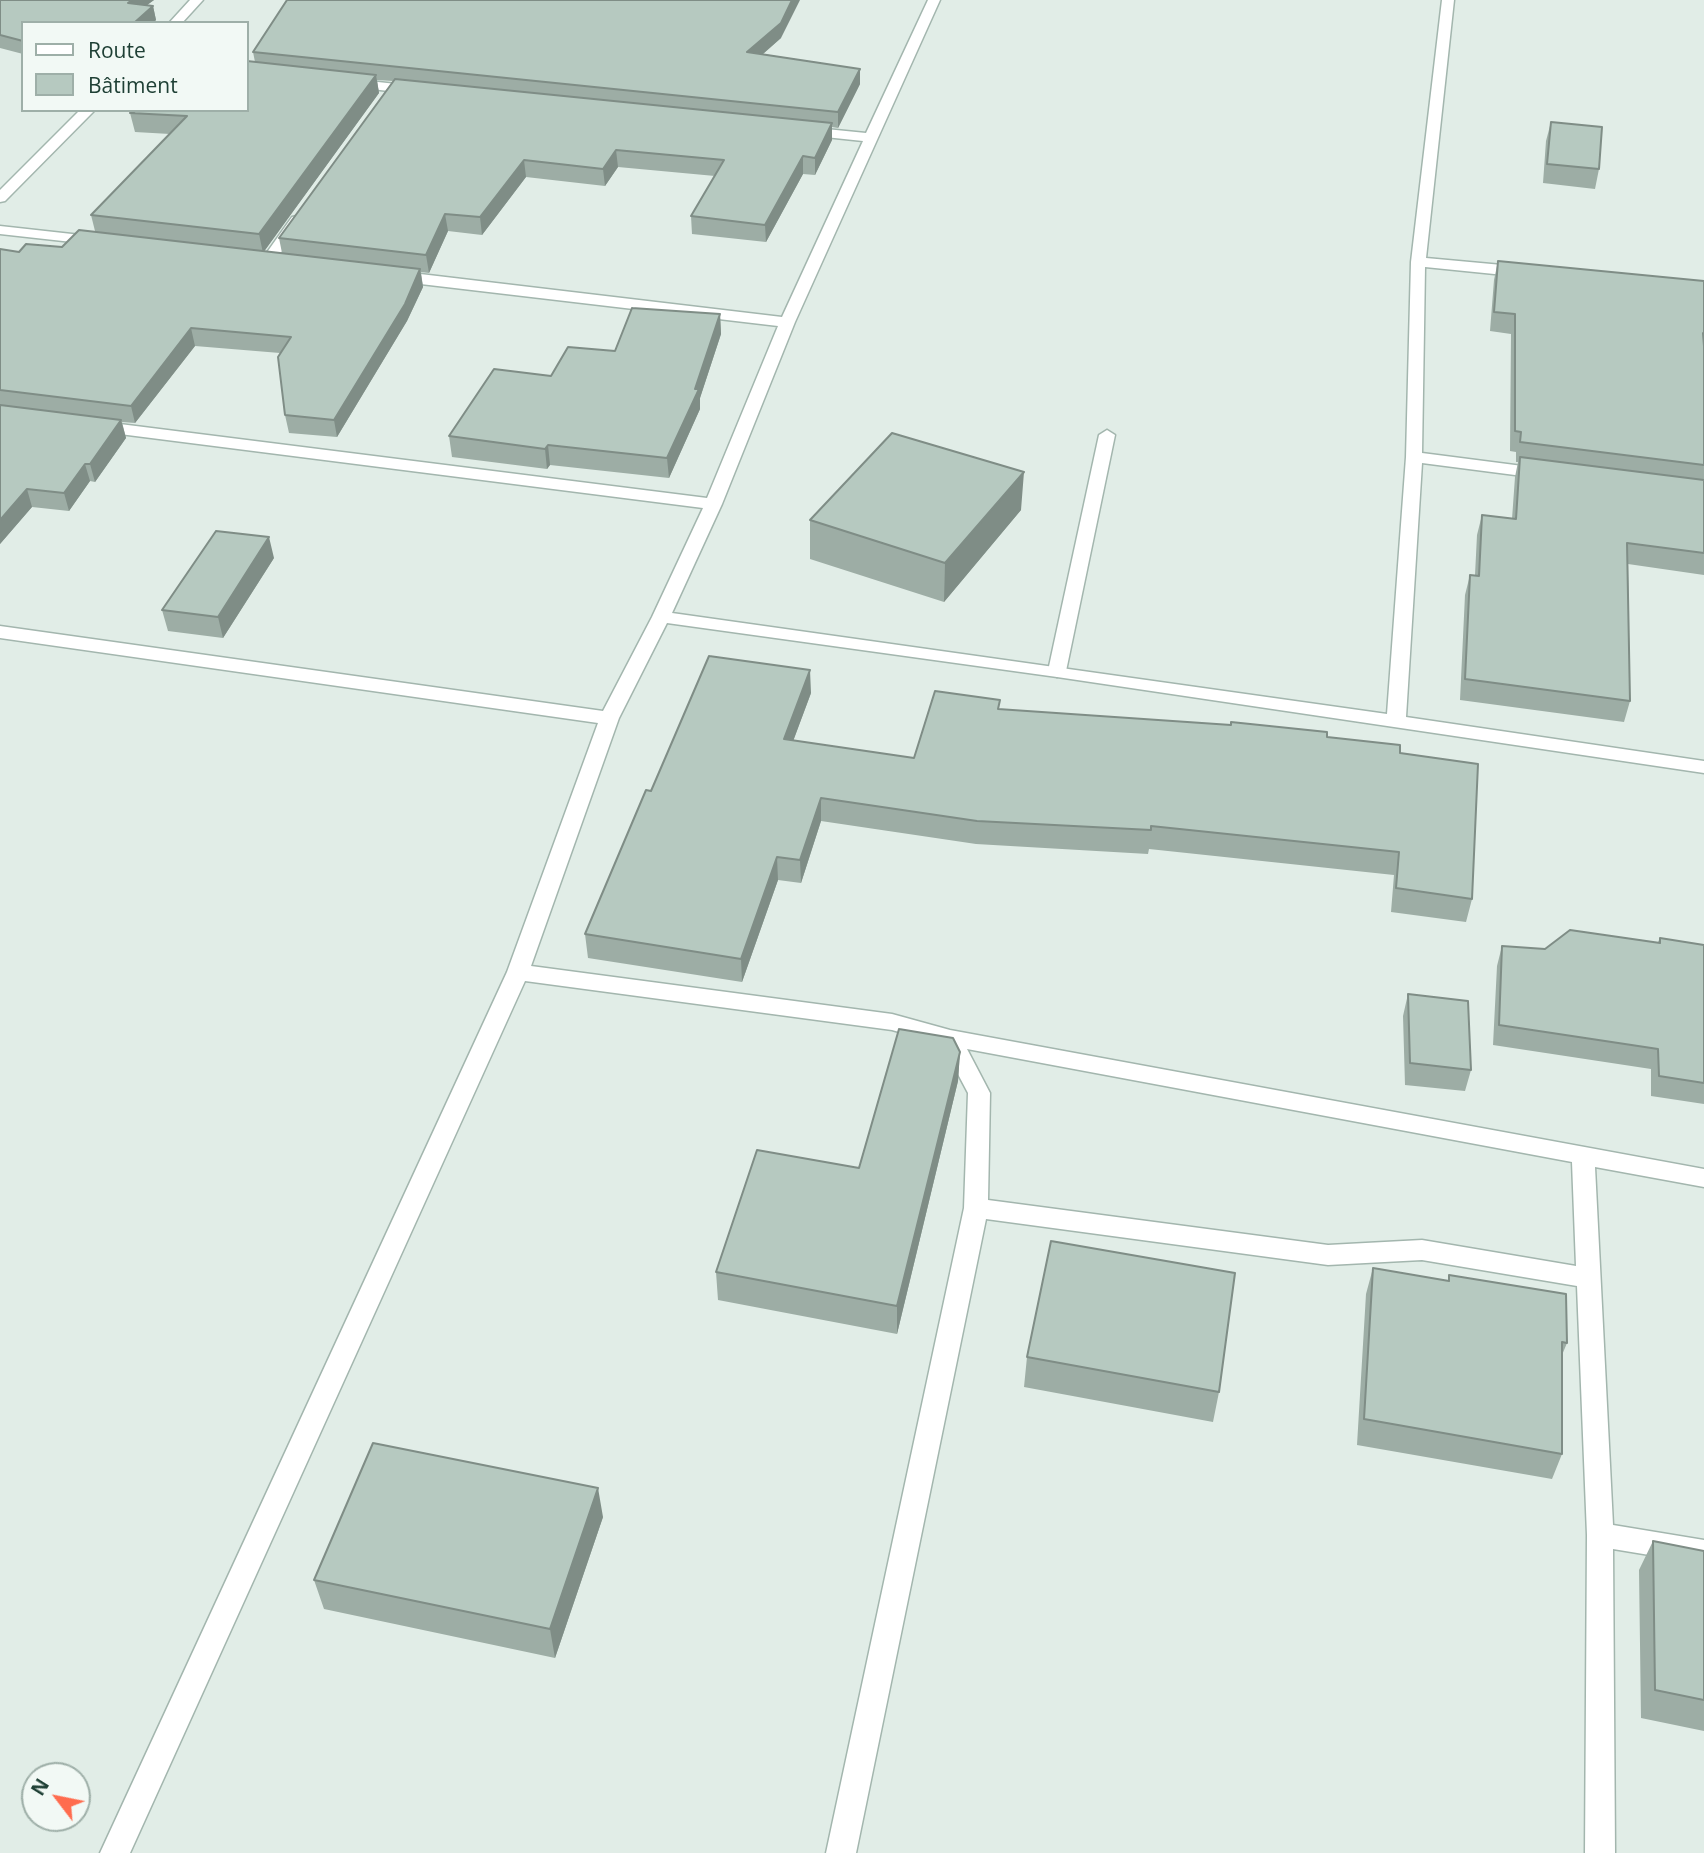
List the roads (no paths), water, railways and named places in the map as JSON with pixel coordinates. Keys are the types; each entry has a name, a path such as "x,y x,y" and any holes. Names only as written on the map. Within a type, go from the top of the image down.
{"street":[{"path":"177,21 197,0"},
{"path":"115,1853 518,972 608,718 661,617 713,504 787,322 934,0"},
{"path":"1396,723 1414,457 1418,262 1448,0"},
{"path":"340,82 389,93 424,91"},
{"path":"0,198 86,112"},
{"path":"790,129 871,138"},
{"path":"268,261 307,207"},
{"path":"0,230 121,244"},
{"path":"1418,262 1541,274"},
{"path":"377,274 787,322"},
{"path":"82,425 713,504"},
{"path":"1057,671 1107,435"},
{"path":"1414,457 1566,476"},
{"path":"661,617 1057,671 1704,767"},
{"path":"0,632 608,718"},
{"path":"518,972 892,1022 950,1038 1704,1178"},
{"path":"841,1853 976,1208 979,1093 950,1038"},
{"path":"1583,1157 1600,1535 1600,1853"},
{"path":"976,1208 1328,1255 1422,1250 1588,1278"},
{"path":"1600,1535 1704,1552"}]}
